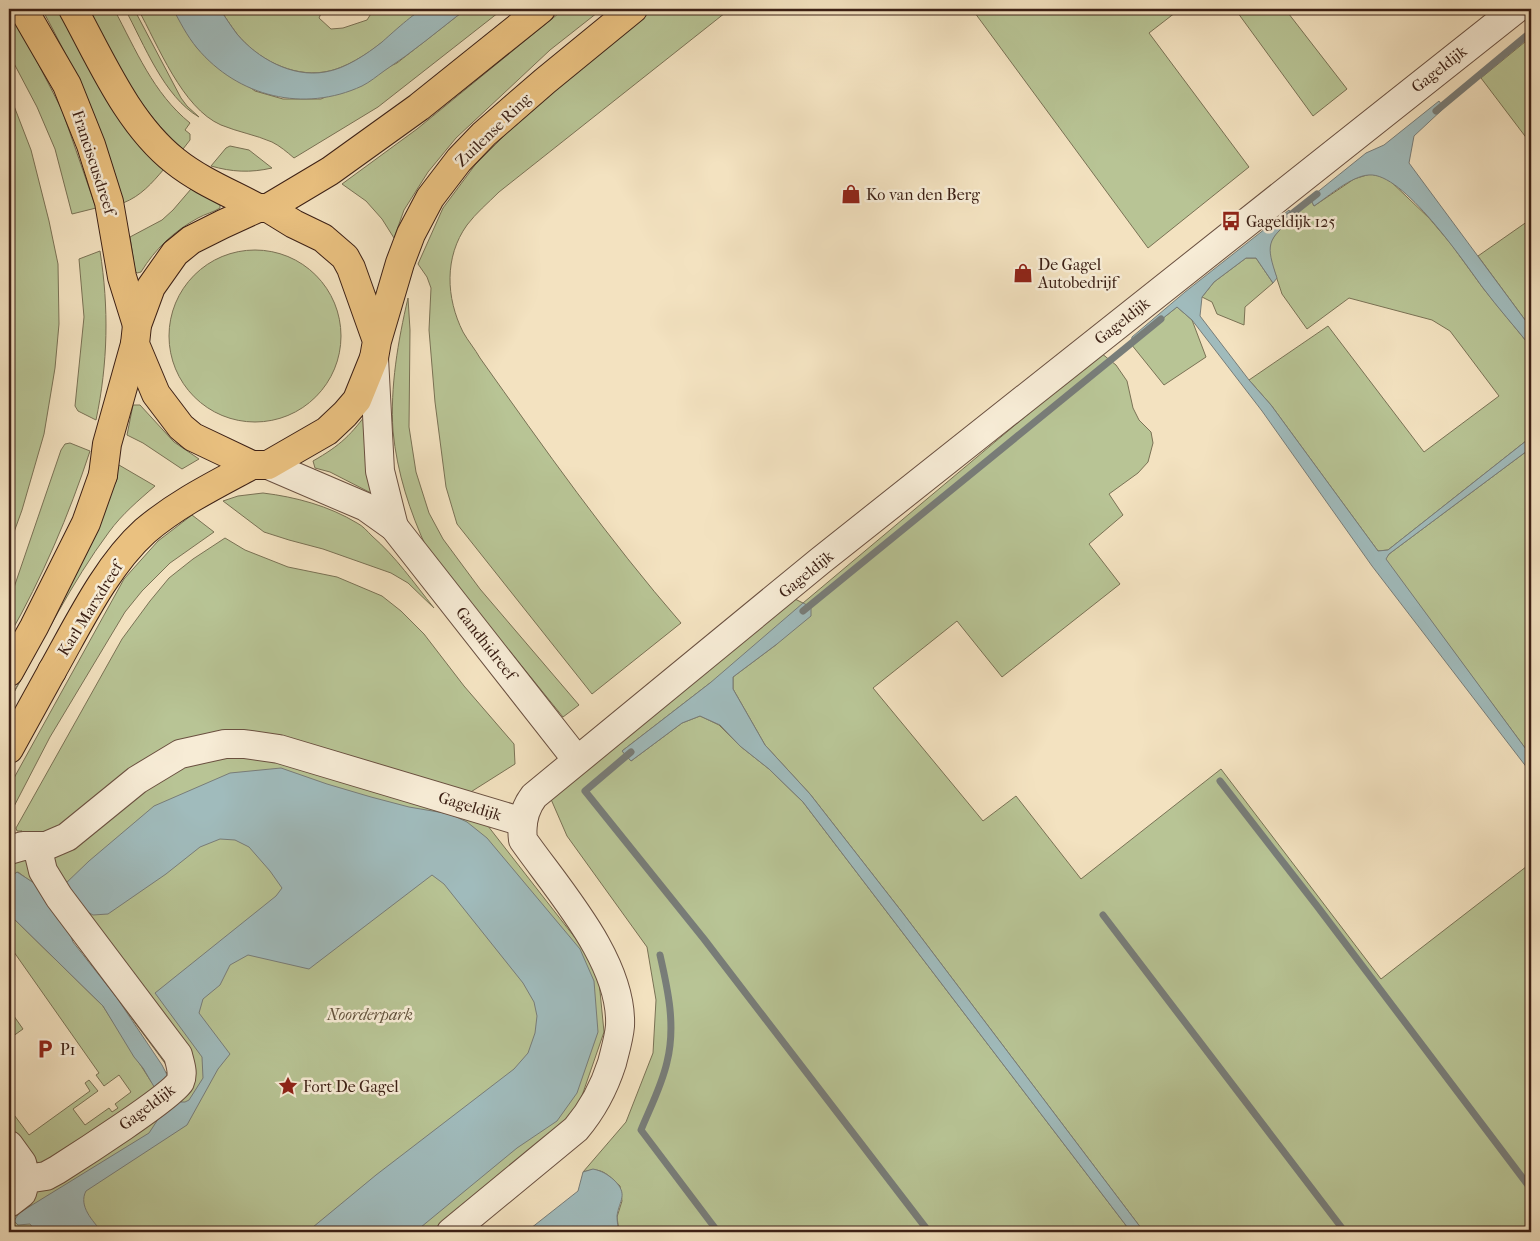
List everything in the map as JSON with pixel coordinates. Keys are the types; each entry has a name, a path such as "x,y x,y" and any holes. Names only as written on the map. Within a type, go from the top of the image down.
{"main road":[{"name":"Franciscusdreef","path":"23,9 67,85 91,145 109,202 122,277 136,334 156,394 181,427 193,437 260,465"},
{"path":"73,9 126,104 145,132 175,161 210,184 323,238 345,258 351,268 376,349"},
{"path":"9,672 34,627 86,523 103,475 107,444 150,287 175,252 191,240 263,208 322,177 419,107 541,9"},
{"name":"Zuilense Ring","path":"260,465 327,431 357,400 376,349 396,274 411,234 430,198 459,160 484,134 545,81 633,9"},
{"name":"Karl Marxdreef","path":"9,749 94,596 122,555 144,532 191,497 260,465"}],"street":[{"name":"Gageldijk","path":"9,850 23,846 46,846 67,837 137,780 180,754 225,744 244,744 279,749 523,822 529,803 534,796 577,760 820,562 1516,9"},
{"name":"Gandhidreef","path":"376,349 380,471 394,527"},
{"name":"Gandhidreef","path":"260,465 366,507 394,527 577,760"},
{"path":"451,1232 576,1129 589,1114 601,1094 616,1048 620,1026 618,1001 612,978 591,935 523,840 523,822"},
{"name":"Gageldijk","path":"26,1179 46,1176 57,1170 159,1100 180,1083 182,1069 178,1055 65,904 43,871 37,846"},
{"path":"9,1145 22,1164 26,1179 22,1193 9,1203"}],"green space":[{"path":"9,9 62,110 96,208 72,214 55,149 37,107 9,54"},
{"path":"42,9 57,9 102,90 164,169 141,193 123,203 99,128 66,55"},
{"path":"88,9 114,9 155,85 190,123 185,130 190,134 190,140 183,149 153,118 129,84"},
{"path":"125,9 134,9 181,98 199,117 175,97 165,83"},
{"path":"138,9 173,9 197,48 255,91 283,99 321,99 397,63 466,9 503,9 378,107 294,158 272,142 221,125 207,117 194,105 172,74"},
{"path":"220,9 323,9 319,18 331,29 343,28 367,20 374,9 423,9 379,45 343,67 312,73 288,69 265,58 245,43"},
{"path":"564,9 602,9 550,50 456,138 428,172 404,210 394,238 382,219 366,201 342,184 417,129"},
{"path":"653,9 730,9 499,192 467,225 454,250 451,264 450,278 453,305 465,335 577,493 681,623 592,694 457,524 446,487 435,402 429,330 431,288 427,277 418,264 443,208 475,165 523,117 574,72"},
{"path":"972,9 1180,9 1149,33 1249,167 1148,248"},
{"path":"1235,9 1285,9 1347,89 1313,116"},
{"path":"1531,37 1531,144 1481,78"},
{"path":"9,93 31,150 49,221 58,264 59,324 55,368 44,434 22,510 9,546"},
{"path":"230,146 249,150 272,168 241,171 211,166 226,148"},
{"path":"1370,174 1386,177 1429,218 1531,347 1531,437 1388,550 1378,551 1271,405 1249,380 1328,326 1424,452 1499,396 1450,331 1432,320 1349,298 1307,329 1282,294 1269,255 1270,243 1278,230 1294,218 1310,198 1314,206 1354,179"},
{"path":"191,189 220,204 220,208 198,218 173,235 152,256 141,272 137,273 135,271 130,237 162,220"},
{"path":"1531,219 1531,328 1478,256"},
{"path":"263,250 280,253 296,260 310,269 322,281 338,311 341,336 340,353 335,369 322,391 310,403 280,419 247,422 230,419 214,412 200,403 188,391 172,361 169,328 172,311 179,295 188,281 200,269 230,253"},
{"path":"100,251 105,293 106,336 103,378 96,420 78,411 75,406 84,317 79,259"},
{"path":"1246,258 1256,258 1273,283 1245,307 1244,325 1217,314 1212,302 1202,297 1214,282"},
{"path":"408,298 410,330 409,427 416,472 429,513 443,539 480,589 579,705 563,717 427,549 415,521 405,492 398,462 392,414 396,364"},
{"path":"1177,307 1192,320 1206,357 1164,385 1131,344"},
{"path":"1101,353 1116,365 1127,381 1133,408 1139,420 1151,432 1153,443 1148,462 1138,473 1109,494 1123,515 1089,544 1120,584 1002,677 957,621 873,688 983,821 1016,796 1081,879 1221,769 1381,979 1531,863 1531,1232 1144,1232 902,912 810,794 765,745 733,689 733,677 777,644 710,683 622,751 631,761 682,723 700,716 719,725 740,746 769,769 803,802 1131,1232 619,1232 617,1217 622,1201 620,1186 603,1172 589,1170 583,1172 626,1122 653,1053 656,1000 647,947 567,836 550,797 793,598 803,603"},
{"path":"133,405 140,405 174,442 199,459 182,469 143,443 127,435"},
{"path":"370,409 376,493 371,493 330,472 315,468 313,461 345,439"},
{"path":"70,443 90,451 54,546 33,592 9,636 9,602 61,450 65,444"},
{"path":"1531,448 1531,756 1385,559 1389,554"},
{"path":"119,465 155,486 119,519 95,551 58,612 12,696 98,522"},
{"path":"263,493 312,503 359,524 397,561 434,608 408,583 391,573 323,549 264,532 223,501 238,496"},
{"path":"192,515 214,532 170,563 142,591 125,612 50,737 9,816 9,787 124,579 158,541"},
{"name":"Noorderpark","path":"225,538 245,550 288,567 337,577 382,596 401,611 424,634 464,686 514,744 515,764 466,795 463,794 583,948 599,981 604,1032 576,1113 435,1232 9,1232 9,1186 40,1164 31,1158 9,1131 9,1108 29,1135 90,1091 85,1083 89,1080 98,1091 73,1109 85,1125 109,1108 112,1112 118,1108 115,1104 131,1092 119,1075 104,1086 96,1075 99,1073 9,945 9,914 103,1006 152,1083 170,1070 30,881 18,872 9,878 9,839 22,831 17,831 16,828 122,639 169,578 193,559"},
{"path":"9,1009 23,1029 9,1039"}],"water":[{"path":"434,8 466,9 362,86 340,94 318,98 295,99 273,96 252,89 213,65 187,34 173,9 220,9 245,43 265,58 288,69 313,73 340,68 355,60 376,47 421,10"},
{"path":"1439,101 1444,108 1414,136 1409,163 1531,328 1531,347 1448,240 1415,203 1398,188 1383,178 1369,175 1355,179 1314,206 1310,198 1366,153 1384,145"},
{"path":"1289,210 1294,218 1278,232 1271,244 1271,258 1277,278 1273,283 1256,258 1246,258 1214,282 1202,297 1200,316 1249,380 1271,405 1378,551 1388,550 1531,437 1531,448 1389,554 1386,559 1531,756 1531,773 1372,566 1262,411 1192,320 1177,307 1131,344 1132,337 1185,292"},
{"path":"803,603 811,607 811,616 733,677 733,689 765,745 810,794 902,912 1144,1232 1131,1232 803,802 769,769 740,746 720,725 700,716 682,723 631,761 622,751 710,683"},
{"path":"281,768 371,797 409,807 450,814 467,822 487,838 580,949 594,981 598,1032 577,1093 557,1121 517,1148 415,1232 307,1232 376,1175 514,1069 528,1053 535,1033 537,1016 534,1002 523,983 444,884 432,875 309,969 248,955 230,965 220,985 203,999 199,1013 230,1054 218,1069 187,1125 86,1191 84,1197 85,1208 102,1232 36,1232 30,1224 18,1225 14,1221 19,1213 149,1133 166,1107 103,1006 9,914 9,878 17,872 34,883 66,923 73,942 117,998 162,1065 181,1102 185,1102 189,1100 203,1078 202,1057 155,993 276,896 282,888 249,847 235,840 220,839 200,847 166,874 108,914 93,915 75,905 64,885 89,861 154,806 230,773"},
{"path":"593,1169 609,1176 619,1185 622,1198 617,1216 619,1232 526,1232 578,1191 583,1172"}],"waterway":[{"path":"1436,111 1531,32"},
{"path":"1284,220 1317,194"},
{"path":"803,611 1161,319"},
{"path":"631,752 585,791 704,939 929,1232"},
{"path":"1220,781 1531,1189"},
{"path":"1103,915 1345,1232"},
{"path":"660,955 670,1008 670,1049 656,1096 641,1130 718,1232"}],"place":[{"name":"Ko van den Berg","path":"851,194"},
{"name":"Gageldijk 125","path":"1231,221"},
{"name":"De Gagel Autobedrijf","path":"1023,273"},
{"name":"P1","path":"45,1049"},
{"name":"Fort De Gagel","path":"288,1086"}]}
